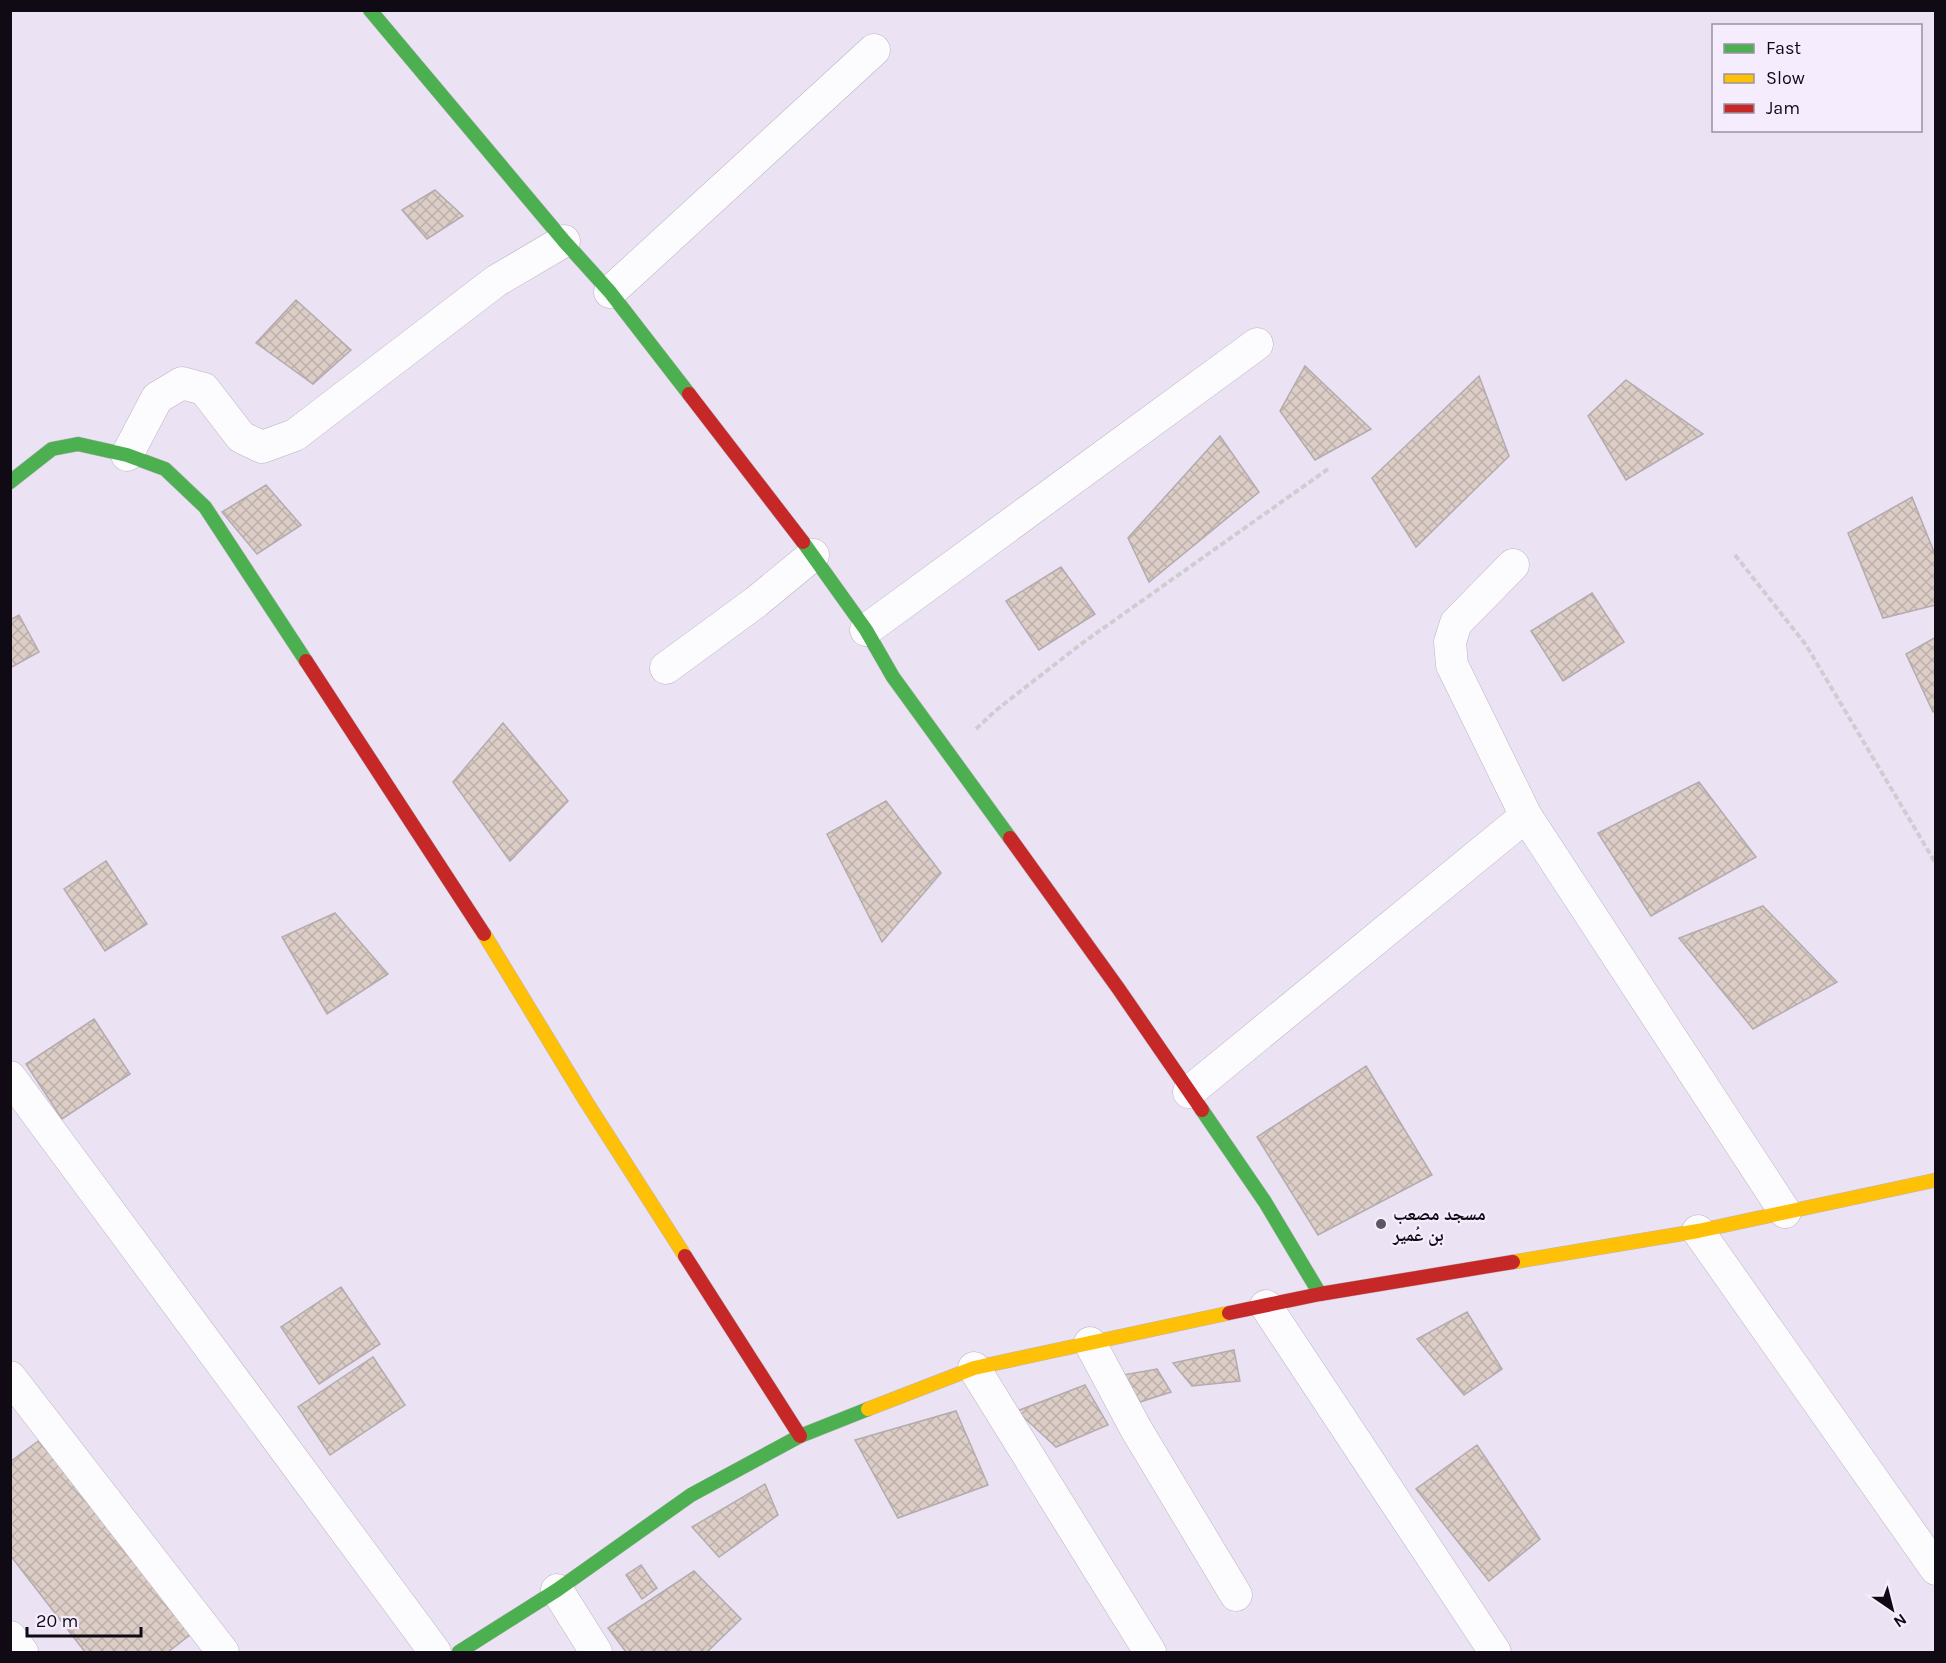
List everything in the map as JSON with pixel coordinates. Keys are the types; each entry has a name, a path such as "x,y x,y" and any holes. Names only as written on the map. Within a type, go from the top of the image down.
{"street":[{"path":"370,10 564,241 610,292 813,555 866,630 893,677 1118,988 1265,1202 1320,1294"},
{"path":"610,292 874,50"},
{"path":"127,455 156,398 182,383 204,389 241,437 262,447 295,435 496,281 564,241"},
{"path":"866,630 1257,345"},
{"path":"10,482 52,449 78,444 127,455 165,469 205,507 507,969 587,1103 800,1436"},
{"path":"666,668 756,602 813,555"},
{"path":"1513,565 1456,623 1449,642 1452,665 1526,816 1785,1212"},
{"path":"1189,1092 1526,816"},
{"path":"10,1077 435,1653"},
{"path":"459,1653 557,1590 691,1495 800,1436 974,1368 1320,1294 1698,1231 1935,1180"},
{"path":"1698,1231 1935,1569"},
{"path":"1266,1306 1495,1653"},
{"path":"1090,1343 1137,1429 1236,1595"},
{"path":"974,1368 1150,1653"},
{"path":"10,1377 223,1653"},
{"path":"557,1590 596,1653"},
{"path":"10,1637 22,1653"}],"path":[{"path":"949,754 995,711 1081,644 1328,469"},
{"path":"1735,555 1806,645 1935,864"}],"building":[{"path":"435,190 463,216 427,239 402,210"},
{"path":"296,300 351,350 313,384 256,343"},
{"path":"1305,366 1371,429 1315,460 1280,411"},
{"path":"1479,376 1509,456 1416,547 1372,478"},
{"path":"1626,380 1703,434 1626,480 1588,416"},
{"path":"1220,436 1259,492 1149,582 1128,538"},
{"path":"266,485 301,525 257,554 222,512"},
{"path":"1912,497 1936,557 1936,605 1883,618 1848,533"},
{"path":"1061,567 1095,614 1039,650 1006,601"},
{"path":"1592,593 1624,642 1563,681 1531,631"},
{"path":"19,615 39,652 10,668 10,620"},
{"path":"1936,637 1936,710 1933,712 1906,654"},
{"path":"503,723 568,801 510,861 453,782"},
{"path":"1699,782 1756,857 1651,916 1598,833"},
{"path":"886,801 941,873 882,942 827,834"},
{"path":"106,861 147,924 105,951 64,889"},
{"path":"1763,906 1837,982 1753,1029 1679,938"},
{"path":"335,913 388,974 327,1014 282,937"},
{"path":"94,1019 130,1074 62,1119 26,1064"},
{"path":"1366,1066 1432,1175 1318,1235 1257,1137"},
{"path":"341,1287 380,1344 319,1384 281,1327"},
{"path":"1467,1312 1502,1369 1464,1395 1417,1339"},
{"path":"1234,1350 1240,1381 1192,1386 1173,1363"},
{"path":"373,1357 405,1405 330,1455 298,1407"},
{"path":"1157,1369 1171,1392 1140,1402 1123,1375"},
{"path":"1085,1385 1108,1425 1056,1447 1017,1411"},
{"path":"956,1411 988,1485 898,1518 855,1440"},
{"path":"41,1439 191,1634 168,1652 85,1652 10,1555 10,1462"},
{"path":"1477,1445 1540,1539 1489,1581 1416,1489"},
{"path":"765,1484 778,1515 719,1557 692,1527"},
{"path":"641,1565 657,1588 642,1599 626,1575"},
{"path":"694,1571 741,1619 707,1652 626,1652 608,1628"}],"traffic: fast":[{"path":"370,10 564,241 610,292 689,394"},
{"path":"10,482 52,449 78,444 127,455 165,469 205,507 306,661"},
{"path":"803,542 866,630 893,677 1010,838"},
{"path":"1202,1110 1265,1202 1320,1294"},
{"path":"459,1652 557,1590 691,1495 800,1436 868,1409"}],"traffic: slow":[{"path":"484,934 587,1103 685,1256"},
{"path":"1513,1262 1698,1231 1936,1180"},
{"path":"868,1409 974,1368 1229,1313"}],"traffic: jam":[{"path":"689,394 803,542"},
{"path":"306,661 484,934"},
{"path":"1010,838 1202,1110"},
{"path":"685,1256 800,1436"},
{"path":"1229,1313 1320,1294 1513,1262"}],"place":[{"name":"مسجد مصعب بن عُمير","path":"1381,1224"}]}
